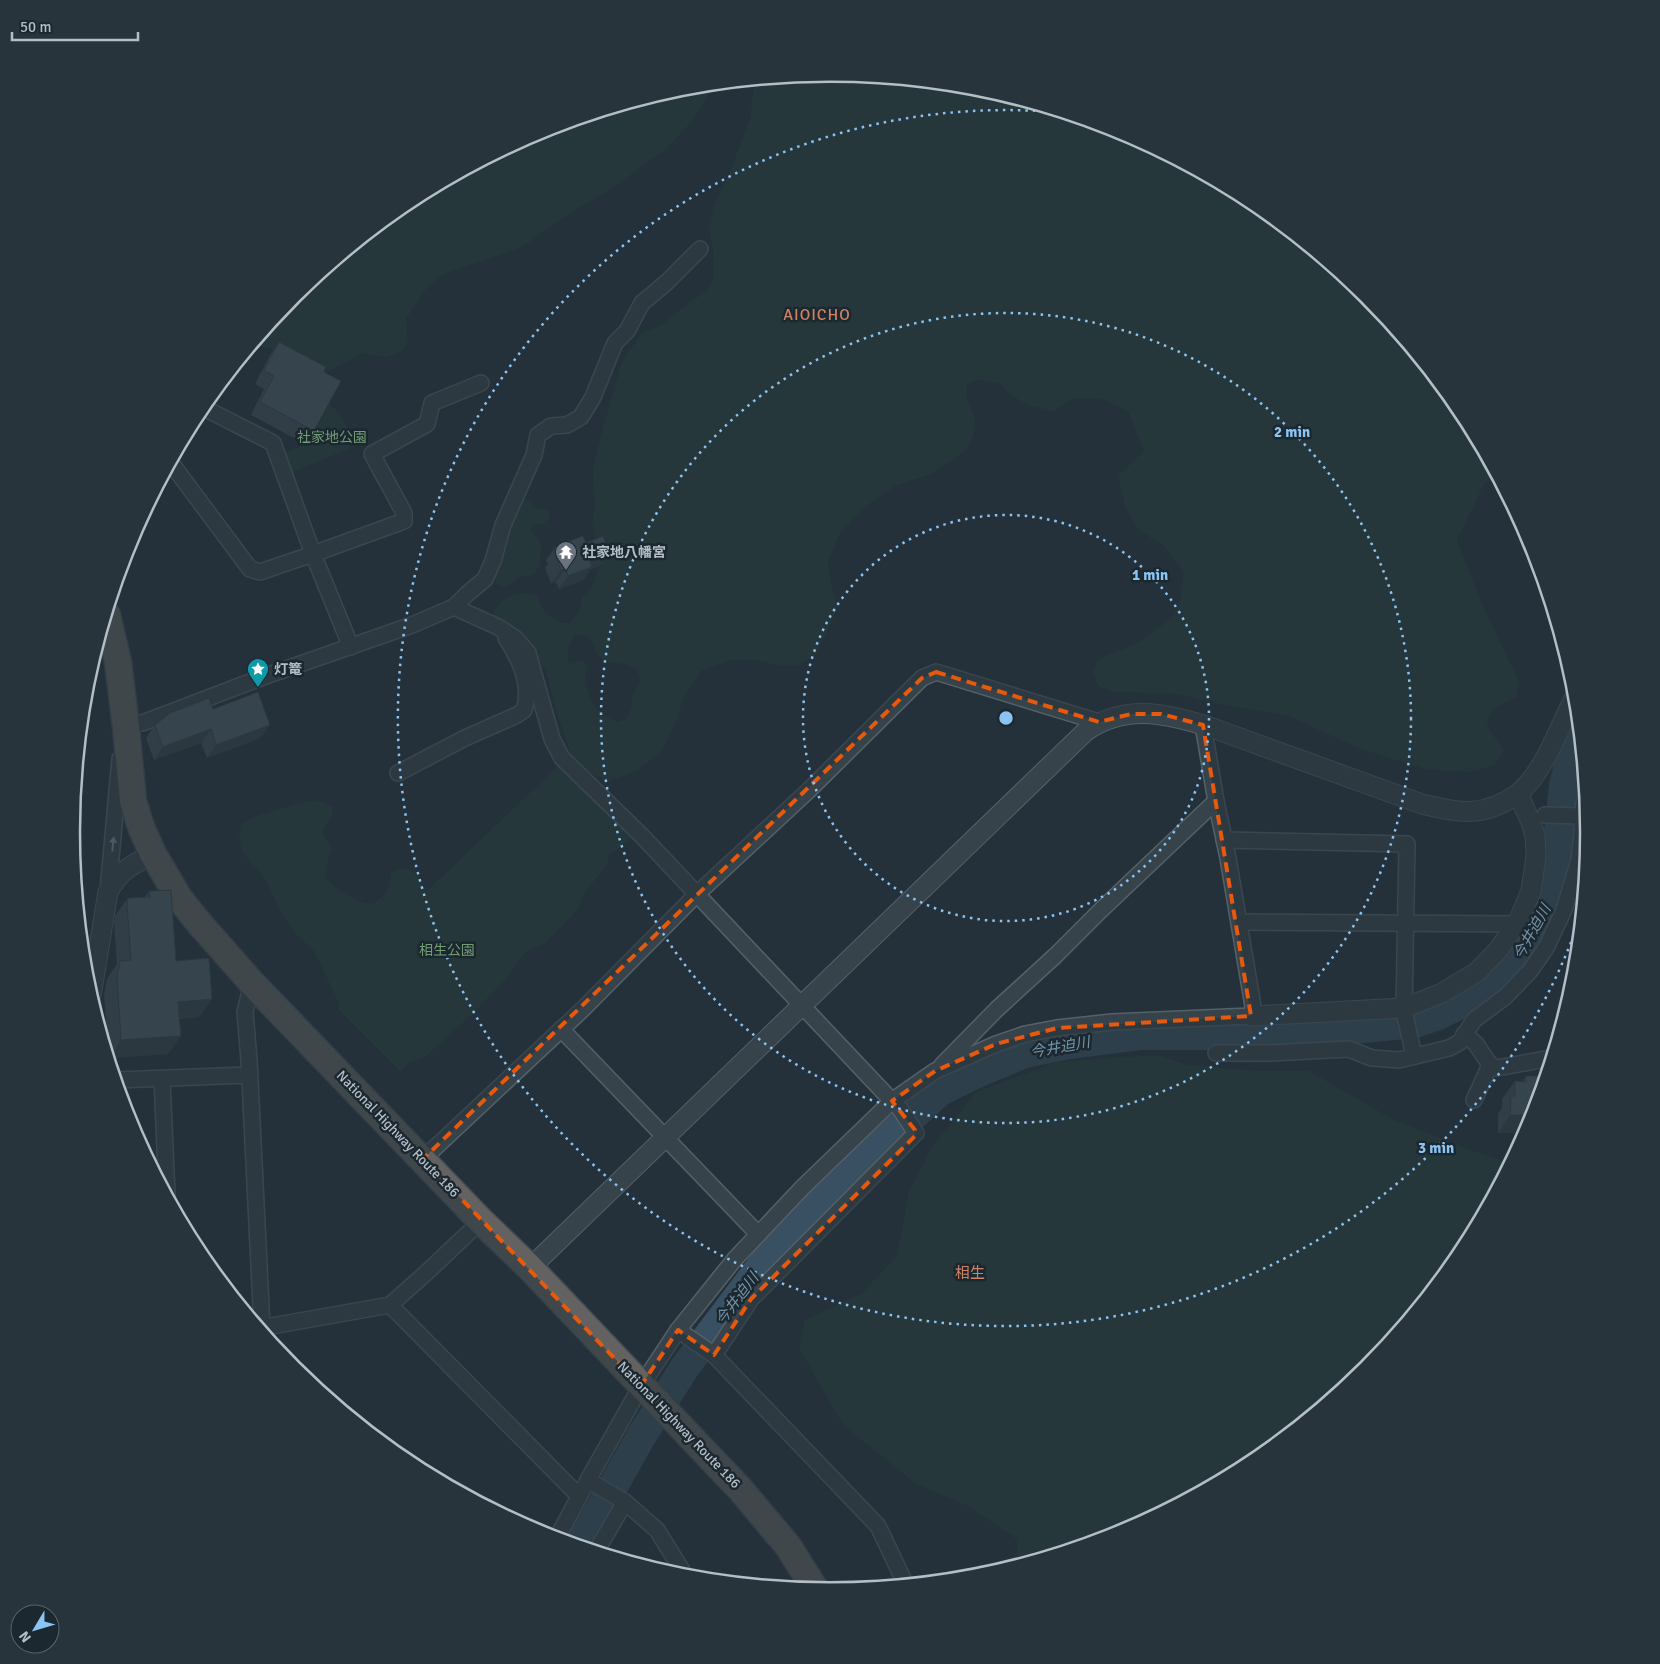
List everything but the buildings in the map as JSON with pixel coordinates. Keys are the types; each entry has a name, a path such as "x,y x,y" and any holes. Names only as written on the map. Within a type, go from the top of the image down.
{"highway":[{"name":"National Highway Route 186","path":"110,626 118,662 133,801 141,827 153,854 179,898 252,983 481,1221 530,1268 740,1488 788,1546 809,1581"}],"street":[{"path":"94,978 108,892 118,766 126,727 146,722 263,677 412,625 454,607 485,579 493,561 503,525 534,455 538,435 551,426 567,425 581,417 593,397 615,343 627,331 642,303 667,282 700,248"},
{"path":"174,468 250,569 260,572 404,521 404,513 372,454 427,424 432,403 481,384"},
{"path":"209,411 273,443 313,554 351,647"},
{"path":"454,607 498,627 515,638 528,653 552,739 562,758 642,836 896,1105 915,1130 915,1136 843,1205 751,1298 712,1353"},
{"path":"398,773 524,710 528,691 526,683 510,645 498,627"},
{"path":"423,1159 561,1029 697,894 808,791 922,678 936,672 1099,722"},
{"path":"530,1268 1086,731 1099,722 1131,714 1161,714 1203,725 1422,804 1460,812 1482,811 1502,804 1526,787 1539,768 1570,709"},
{"path":"1203,725 1239,922 1252,1006 1251,1016"},
{"path":"935,1071 996,1044 1025,1034 1057,1028 1112,1022 1404,1009 1442,993 1477,972 1498,950 1517,924 1531,891 1536,856 1535,836 1518,794"},
{"path":"560,1531 579,1496 591,1481 645,1390 682,1333 734,1260 802,1188 935,1071 997,1009 1055,956 1216,801"},
{"path":"1579,813 1580,823"},
{"path":"1545,815 1578,816"},
{"path":"1224,840 1407,844 1404,1009 1413,1052"},
{"path":"108,892 116,878 126,868 153,854"},
{"path":"1216,1053 1269,1053 1349,1048 1372,1058 1399,1060 1413,1052 1449,1048 1460,1042 1474,1020 1505,997 1530,971 1546,948 1578,874"},
{"path":"1239,922 1517,924"},
{"path":"252,983 245,1012 261,1320"},
{"path":"561,1029 666,1136 758,1234"},
{"path":"1464,1034 1476,1044 1490,1065 1498,1068 1544,1059"},
{"path":"1474,1100 1490,1065"},
{"path":"123,1080 249,1075"},
{"path":"162,1079 166,1182"},
{"path":"265,1326 390,1305 481,1221"},
{"path":"390,1305 579,1496"},
{"path":"682,1333 712,1353 878,1526 902,1578"},
{"path":"591,1481 622,1500 657,1530 680,1567"},
{"path":"599,1545 622,1500"}],"highlighted area":[{"path":"936,672 1099,722 1131,714 1161,714 1203,725 1251,1016 1057,1028 996,1044 935,1071 892,1101 915,1130 915,1136 751,1299 714,1355 678,1330 641,1386 423,1159 922,678"}],"green space":[{"path":"830,82 928,88 976,96 1024,108 1071,122 1117,139 1162,159 1205,182 1247,208 1325,268 1394,337 1425,375 1454,415 1492,479 1484,484 1457,541 1482,604 1519,681 1516,697 1492,709 1487,723 1490,731 1504,750 1495,765 1469,772 1425,769 1355,747 1290,716 1223,705 1178,694 1113,692 1098,686 1093,672 1097,661 1138,643 1174,616 1180,599 1184,572 1165,547 1139,530 1126,509 1118,476 1144,451 1128,411 1100,398 1073,398 1054,411 1024,403 1001,384 977,379 967,385 966,397 975,417 973,436 966,450 931,474 895,486 863,508 840,533 828,562 831,585 838,606 815,655 797,666 776,665 754,660 733,660 701,671 684,697 676,722 662,751 637,771 609,781 592,774 571,755 558,717 546,671 521,636 508,624 498,619 494,615 494,610 507,597 531,594 537,596 544,611 560,623 570,623 579,612 582,598 592,586 600,567 600,558 594,545 595,533 592,521 595,507 593,472 595,457 622,361 643,332 660,326 691,301 706,292 713,282 714,258 709,229 714,205 728,177 751,116 754,86","holes":["576,634 587,637 603,659 627,665 637,670 641,680 632,696 632,706 627,718 619,722 603,714 592,701 586,684 587,666 579,661 569,664 568,652"]},
{"path":"710,92 693,120 666,149 618,184 566,216 522,247 444,274 428,286 406,319 408,340 403,350 387,357 364,353 327,372 313,370 288,353 258,346 335,268 413,208 455,182 498,159 543,139 589,122 636,108"},
{"name":"社家地公園","path":"330,404 341,416 358,445 293,472 285,452 306,445"},
{"path":"524,499 529,500 538,509 546,509 549,512 549,517 544,524 535,524 531,529 532,533 539,539 541,547 540,566 532,575 521,576 507,587 499,585 493,578 518,503"},
{"name":"相生公園","path":"559,762 571,777 633,838 607,857 609,863 584,893 578,909 545,943 531,949 522,956 507,978 467,1019 425,1057 410,1062 400,1071 338,1009 340,1005 314,951 296,934 282,915 266,880 242,852 239,836 241,825 250,819 299,803 320,802 333,808 332,815 322,832 332,849 326,866 325,877 347,895 373,904 387,891 391,873 397,870 403,869 413,872 421,881 426,892 557,767"},
{"path":"1156,1055 1189,1065 1255,1071 1309,1071 1394,1120 1504,1161 1480,1207 1454,1249 1394,1327 1325,1396 1287,1427 1247,1456 1205,1482 1162,1505 1117,1525 1071,1542 1017,1558 1017,1539 966,1505 916,1484 843,1425 799,1348 805,1320 862,1293 897,1256 909,1191 932,1147 976,1092 1056,1062"}],"waterway":[{"name":"今井迫川","path":"583,1540 642,1435 685,1367 772,1252 847,1175 940,1091 1025,1053 1069,1044 1140,1035 1225,1035 1352,1029 1415,1023 1438,1015 1478,995 1509,970 1523,954 1546,913 1553,889 1564,785 1575,747"}],"place":[{"name":"社家地八幡宮","path":"566,571"},
{"name":"灯篭","path":"258,688"}],"district":[{"name":"AIOICHO","path":"817,315"},
{"name":"相生","path":"970,1273"}]}
